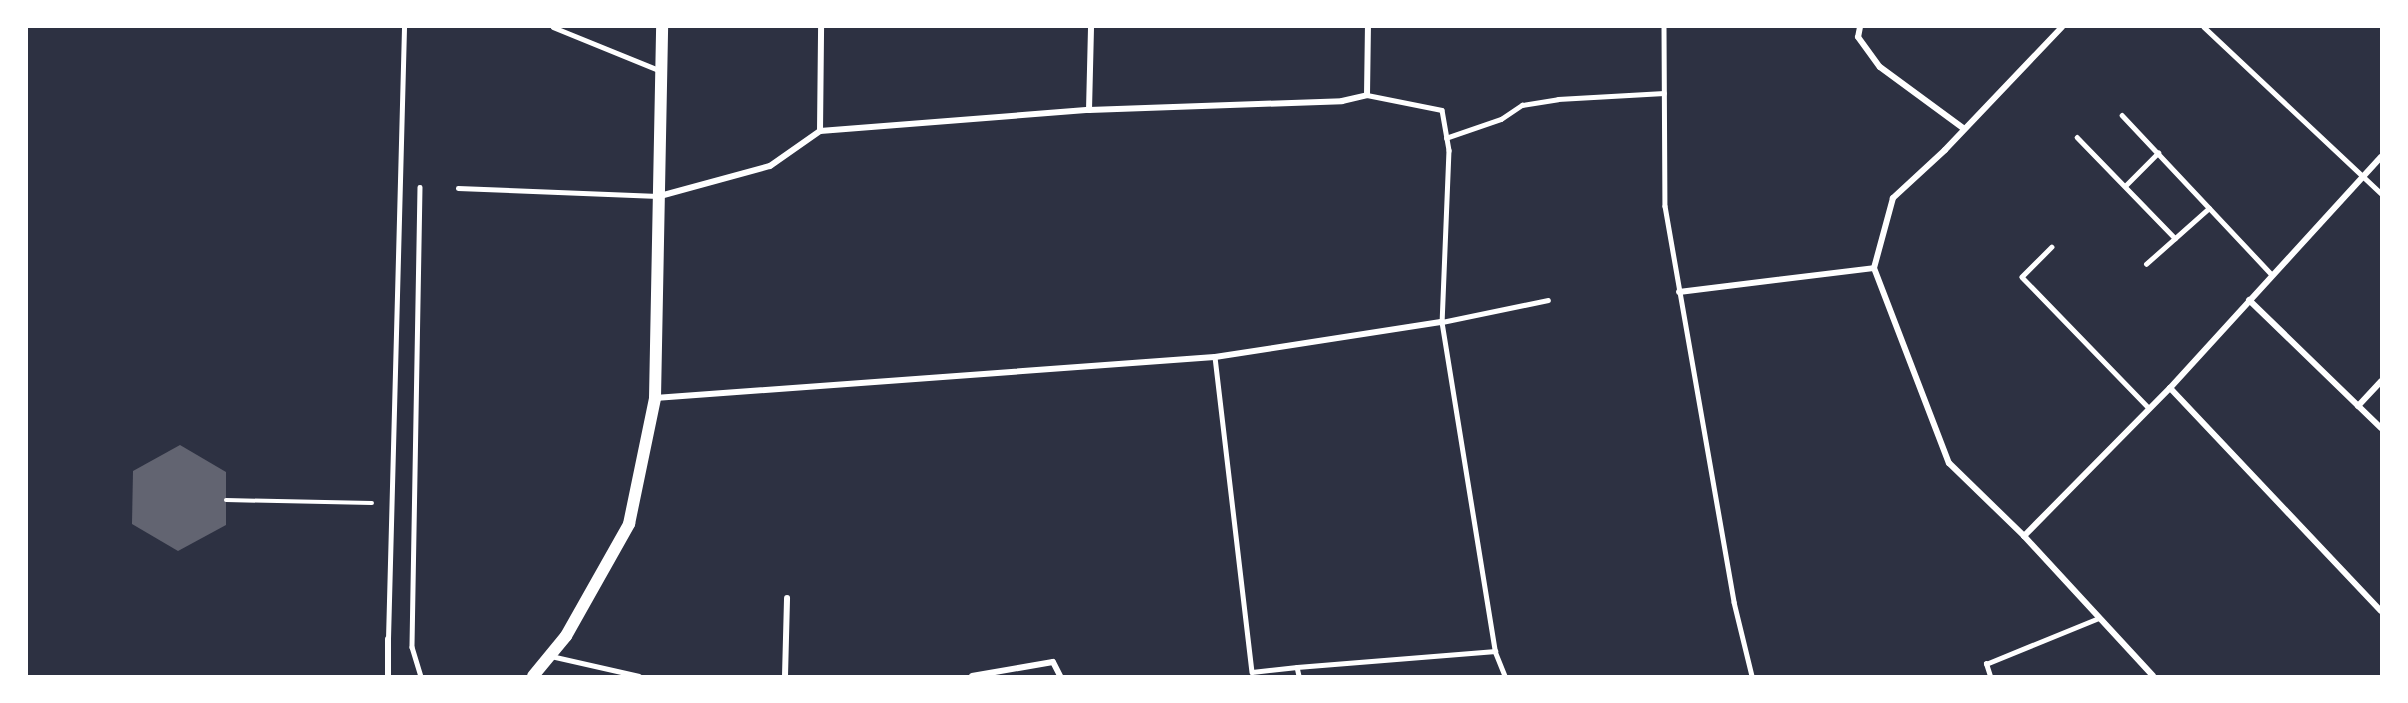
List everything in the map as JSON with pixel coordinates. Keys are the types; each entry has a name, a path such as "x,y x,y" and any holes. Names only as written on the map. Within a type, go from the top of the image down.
{"main road":[{"path":"533,676 566,636 629,524 655,398 662,27"}],"street":[{"path":"820,131 821,27"},
{"path":"1089,110 1091,27"},
{"path":"660,196 770,166 820,131 1089,110 1342,101 1367,95 1368,27"},
{"path":"1860,27 1858,37 1880,67 1963,128"},
{"path":"2062,27 1990,104 1963,128 1945,150 1893,198 1874,268 1949,463 2024,536 2153,676"},
{"path":"2024,536 2170,388 2381,157"},
{"path":"1679,292 1874,268"},
{"path":"2249,300 2381,428"},
{"path":"655,398 1215,357 1442,321"},
{"path":"2358,406 2381,381"},
{"path":"2170,388 2381,611"},
{"path":"785,676 787,598"},
{"path":"388,639 388,676"},
{"path":"972,676 1053,662 1060,676"}],"lane":[{"path":"388,639 404,27"},
{"path":"553,27 661,71"},
{"path":"1664,27 1665,206 1734,602 1752,676"},
{"path":"2204,27 2381,193"},
{"path":"1446,138 1501,119 1522,105 1558,99 1664,93"},
{"path":"1367,95 1442,110 1449,150 1442,321 1495,651 1505,676"},
{"path":"2122,115 2272,275"},
{"path":"2077,137 2175,238"},
{"path":"2125,186 2158,153"},
{"path":"420,187 412,647 421,676"},
{"path":"458,188 660,196"},
{"path":"2146,264 2209,208"},
{"path":"2052,248 2022,277 2149,408"},
{"path":"1442,321 1548,300"},
{"path":"1215,357 1252,672 1495,651"},
{"path":"1990,676 1986,664 2099,618"},
{"path":"550,656 639,676"},
{"path":"1297,667 1299,676"}],"path":[{"path":"226,500 391,503"}],"building":[{"path":"180,445 226,472 226,525 178,551 132,524 133,471"}]}
